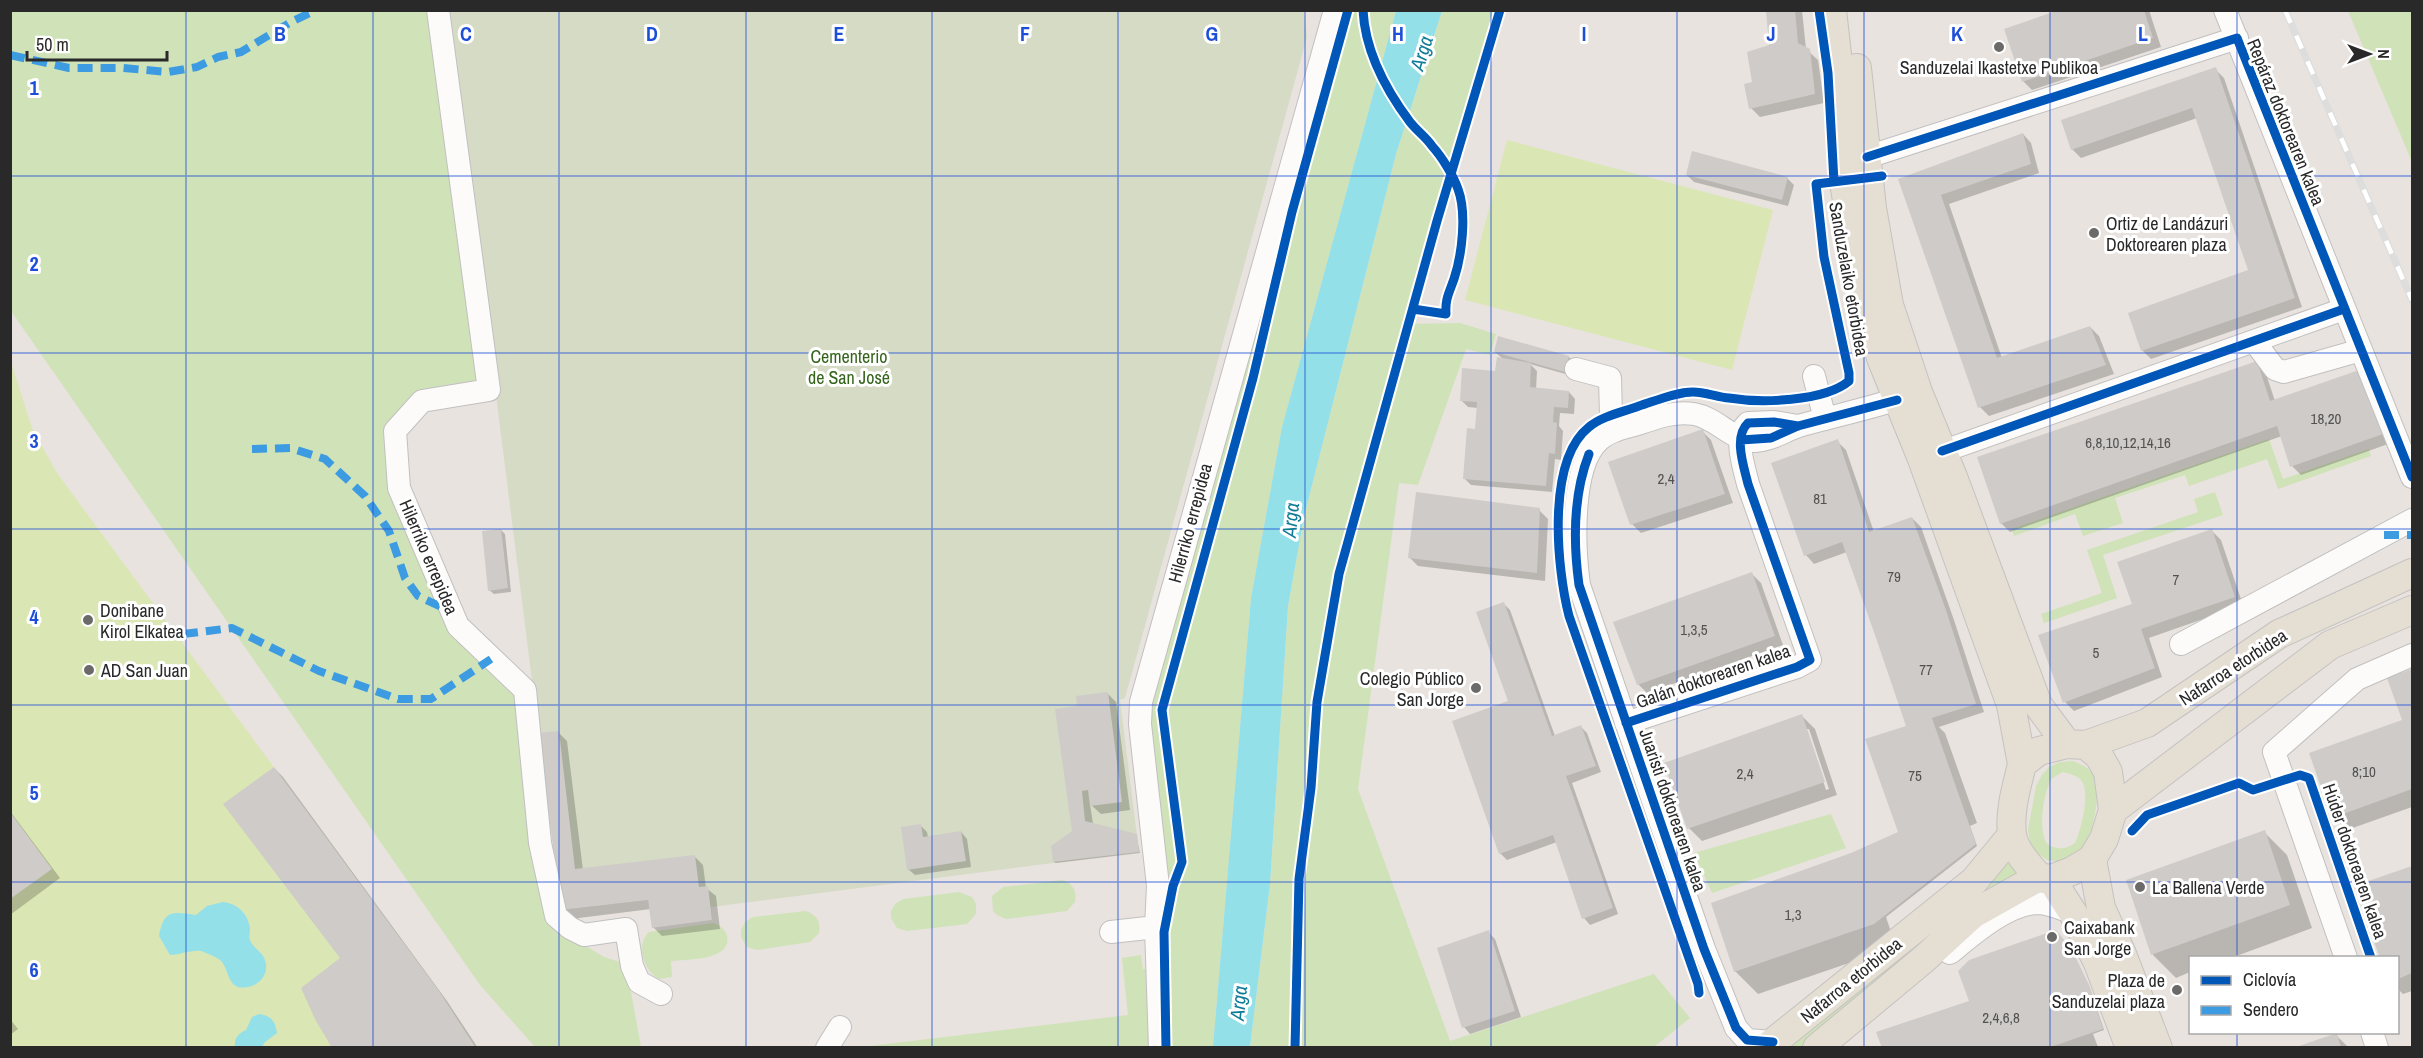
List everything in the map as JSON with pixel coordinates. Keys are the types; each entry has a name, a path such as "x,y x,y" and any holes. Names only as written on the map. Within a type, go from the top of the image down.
{"main road":[{"name":"Sanduzelaiko etorbidea","path":"1832,10 1841,90 1843,176 1861,286 1878,348 1907,396 2038,705 2076,744"},
{"name":"Sanduzelaiko etorbidea","path":"1851,10 1872,208 1888,305 1907,396"},
{"name":"Sanduzelaiko etorbidea","path":"1932,455 2012,705 2022,764"},
{"name":"Nafarroa etorbidea","path":"2076,744 2147,723 2279,634 2412,573"},
{"name":"Nafarroa etorbidea","path":"2113,810 2330,645 2412,610"},
{"path":"2045,878 2072,871 2092,859 2104,839 2113,810 2108,772 2098,756 2076,744 2039,751 2022,764 2014,798 2012,836 2023,858 2045,878 2073,913 2098,963 2130,1047"},
{"name":"Nafarroa etorbidea","path":"1770,1045 1974,881 2012,836"},
{"path":"2092,859 2101,908 2122,954 2158,1047"},
{"name":"Nafarroa etorbidea","path":"1816,1047 1924,959 1974,914 2045,878"}],"street":[{"name":"Hilerriko errepidea","path":"438,10 489,390 422,400 395,431 399,488 459,626 525,690 540,843 556,916 570,928 584,935 626,929 632,966 639,982 661,994"},
{"name":"Hilerriko errepidea","path":"1160,1047 1156,927 1158,886 1140,724 1141,702 1335,10"},
{"path":"2225,10 2237,38"},
{"name":"Repáraz doktorearen kalea","path":"1867,157 2237,38 2412,477"},
{"path":"1932,455 2344,309"},
{"path":"2254,341 2275,369 2284,372 2361,350"},
{"path":"1576,369 1610,378 1611,416 1615,431 1670,414 1690,413 1710,419 1741,440 1744,426 1754,421 1798,426 1907,396"},
{"path":"1814,376 1825,419"},
{"name":"Juaristi doktorearen kalea","path":"1615,431 1599,440 1589,454 1582,474 1576,518 1575,554 1579,585 1704,949 1736,1028 1747,1040 1770,1045"},
{"name":"Galán doktorearen kalea","path":"1626,723 1797,667 1810,660 1748,484 1742,461 1741,440"},
{"path":"2181,644 2412,520"},
{"path":"2346,956 2274,752 2357,679 2412,656"},
{"name":"Nafarroa etorbidea","path":"1880,996 1913,983 1995,918 2036,903 2073,913"},
{"path":"1112,932 1156,927"},
{"path":"827,1047 840,1027"}],"green space":[{"path":"10,11 430,11 483,386 389,427 455,631 519,696 561,931 604,957 626,964 641,1047 535,1047 480,985 11,311"},
{"name":"Cementerio de San José","path":"450,11 1304,11 1307,37 1125,698 1120,700 1139,852 711,907 712,920 652,928 648,900 561,910"},
{"path":"1345,11 1396,11 1282,427 1251,598 1213,1047 853,1048 1128,1015 1122,958 1141,955 1143,969 1147,969 1148,997 1171,1002 1167,934 1168,874 1148,709 1226,420 1331,70"},
{"path":"1442,11 1505,11 1469,114 1404,324 1460,323 1496,334 1490,355 1466,349 1418,485 1399,483 1358,789 1450,1041 1654,974 1690,1018 1654,1047 1250,1048 1270,884 1288,606 1304,517 1396,154"},
{"path":"2348,11 2412,11 2412,162"},
{"path":"1507,140 1773,210 1732,370 1465,300"},
{"name":"Donibane Kirol Elkatea","path":"11,362 32,428 57,473 439,991 476,1047 11,1047"},
{"path":"2269,439 2283,479 2369,449 2371,456 2278,489 2267,459 2189,486 2185,475 2115,498 2123,523 2083,536 2075,514 2014,536 2012,529"},
{"path":"2215,492 2223,515 2103,555 2117,598 2044,623 2041,614 2102,593 2087,550 2198,512 2194,499"},
{"path":"2073,761 2089,769 2096,782 2097,802 2093,824 2083,853 2060,862 2047,860 2037,853 2030,843 2028,830 2036,786 2049,767 2060,762","holes":["2063,772 2081,780 2084,786 2085,802 2075,843 2065,848 2057,848 2047,844 2044,838 2042,814 2050,782"]},
{"path":"1831,814 1846,848 1712,893 1694,853"},
{"path":"2013,852 2032,878 1807,1047 1784,1048 1983,889 2002,870"},
{"path":"1062,880 1071,885 1075,894 1075,902 1067,911 1006,919 993,911 992,896 1003,887"},
{"path":"959,892 972,897 976,904 976,914 967,924 907,931 897,928 891,918 891,911 895,904 903,899"},
{"path":"806,911 817,919 819,925 819,933 810,942 757,950 747,947 741,937 741,930 745,922 753,917"},
{"path":"714,923 725,931 727,936 727,944 722,950 707,957 671,961 672,977 659,979 649,970 642,950 645,937 649,932"}],"water":[{"name":"Arga","path":"1396,11 1442,11 1396,154 1304,517 1288,606 1270,884 1250,1047 1213,1047 1251,598 1282,427"},
{"path":"223,902 238,907 245,914 249,923 250,940 265,961 264,975 258,983 248,987 241,988 233,984 221,961 202,951 170,955 159,936 164,921 171,914 196,915 207,906"},
{"path":"259,1014 272,1020 277,1033 262,1047 235,1047 237,1037 246,1030 252,1017"}],"building":[{"path":"1766,10 1795,10 1798,43 1810,49 1815,94 1749,109 1744,84 1752,82 1747,52 1769,45"},
{"path":"2059,10 2144,10 2153,38 2022,82 2004,29"},
{"path":"2216,67 2295,298 2141,351 2128,313 2248,270 2192,108 2071,150 2061,120"},
{"path":"2023,133 2031,164 1941,195 1997,358 2090,326 2106,365 1978,408 1898,179"},
{"path":"1692,151 1788,177 1782,200 1686,175"},
{"path":"1498,336 1569,356 1565,372 1494,352"},
{"path":"1497,357 1531,363 1530,387 1569,391 1568,408 1554,407 1553,422 1557,423 1555,454 1549,453 1546,486 1463,479 1467,428 1475,429 1477,402 1460,401 1462,368 1495,371"},
{"path":"2257,361 2270,401 2362,369 2383,434 2290,467 2277,426 2000,524 1977,457"},
{"path":"1703,429 1725,494 1630,525 1608,462"},
{"path":"1838,439 1869,532 1912,517 1946,610 1976,704 1932,718 1976,844 1874,924 1734,972 1711,903 1851,853 1898,832 1865,739 1906,726 1875,635 1842,542 1804,556 1771,463"},
{"path":"1416,492 1540,508 1537,573 1408,558"},
{"path":"501,529 508,588 488,591 482,531"},
{"path":"2212,529 2235,597 2141,629 2155,668 2063,703 2038,635 2132,604 2117,562"},
{"path":"1752,572 1775,636 1637,685 1613,622"},
{"path":"1504,602 1552,736 1581,725 1596,766 1566,776 1613,908 1582,919 1553,835 1499,854 1452,721 1508,701 1476,612"},
{"path":"2412,669 2412,789 2332,818 2309,753 2402,720 2387,678"},
{"path":"1108,692 1122,802 1090,806 1088,790 1082,791 1085,821 1137,834 1139,852 1053,862 1051,846 1072,831 1055,709 1077,706 1076,696"},
{"path":"1802,714 1825,782 1687,829 1664,763"},
{"path":"559,731 575,869 695,855 699,887 708,886 712,920 652,928 648,900 561,910 539,733"},
{"path":"274,767 439,991 476,1048 332,1048 301,988 340,958 223,804"},
{"path":"10,812 52,869 10,899"},
{"path":"921,824 923,837 961,831 966,861 907,870 901,827"},
{"path":"2265,830 2290,905 2151,955 2126,880"},
{"path":"2412,866 2412,973 2399,979 2399,956 2379,956 2354,886"},
{"path":"1489,930 1515,1011 1462,1028 1437,948"},
{"path":"2056,930 2071,948 2089,985 2103,1029 2048,1048 1882,1048 1876,1032 1969,1001 1958,971 1969,960"},
{"path":"2337,1034 2341,1048 2296,1048"}],"railway":[{"path":"2285,10 2412,300"}],"marked path":[{"path":"10,55 69,68 123,68 168,72 197,67 218,57 241,52 316,10"},
{"path":"252,449 290,448 325,459 365,496 389,531 405,578 418,596 452,612"},
{"path":"2384,535 2412,535"},
{"path":"183,634 232,628 319,671 398,699 431,699 491,659"}],"cycle path":[{"path":"1166,1048 1164,932 1173,886 1182,862 1162,710 1253,378 1292,212 1348,10"},
{"path":"1363,10 1372,55 1385,83 1410,122 1443,161 1456,184 1461,199 1463,222 1461,246 1457,269 1447,300 1446,314 1413,309"},
{"path":"1295,1048 1299,879 1311,788 1317,702 1339,574 1437,221 1500,10"},
{"path":"1819,10 1828,73 1834,182"},
{"path":"1867,157 2237,38 2412,477"},
{"path":"1699,993 1698,984 1569,616 1561,571 1558,517 1566,464 1575,443 1594,423 1666,397 1693,392 1742,400 1791,399 1824,393 1849,381 1824,257 1816,184 1882,176"},
{"path":"1942,451 2344,309"},
{"path":"1741,440 1771,438 1798,426 1897,400"},
{"path":"1626,723 1797,667 1810,660 1748,484 1740,444 1741,436 1748,423 1774,422 1798,426"},
{"path":"1589,454 1577,502 1575,535 1579,585 1704,949 1736,1028 1747,1040 1773,1042"},
{"name":"Húder doktorearen kalea","path":"2132,831 2147,815 2239,783 2253,790 2300,775 2309,778 2370,956"}],"place":[{"name":"Sanduzelai Ikastetxe Publikoa","path":"1999,47"},
{"name":"Ortiz de Landázuri Doktorearen plaza","path":"2094,233"},
{"name":"Donibane Kirol Elkatea","path":"88,620"},
{"name":"AD San Juan","path":"89,670"},
{"name":"Colegio Público San Jorge","path":"1476,688"},
{"name":"La Ballena Verde","path":"2140,887"},
{"name":"Caixabank San Jorge","path":"2052,937"},
{"name":"Plaza de Sanduzelai plaza","path":"2177,990"}]}
